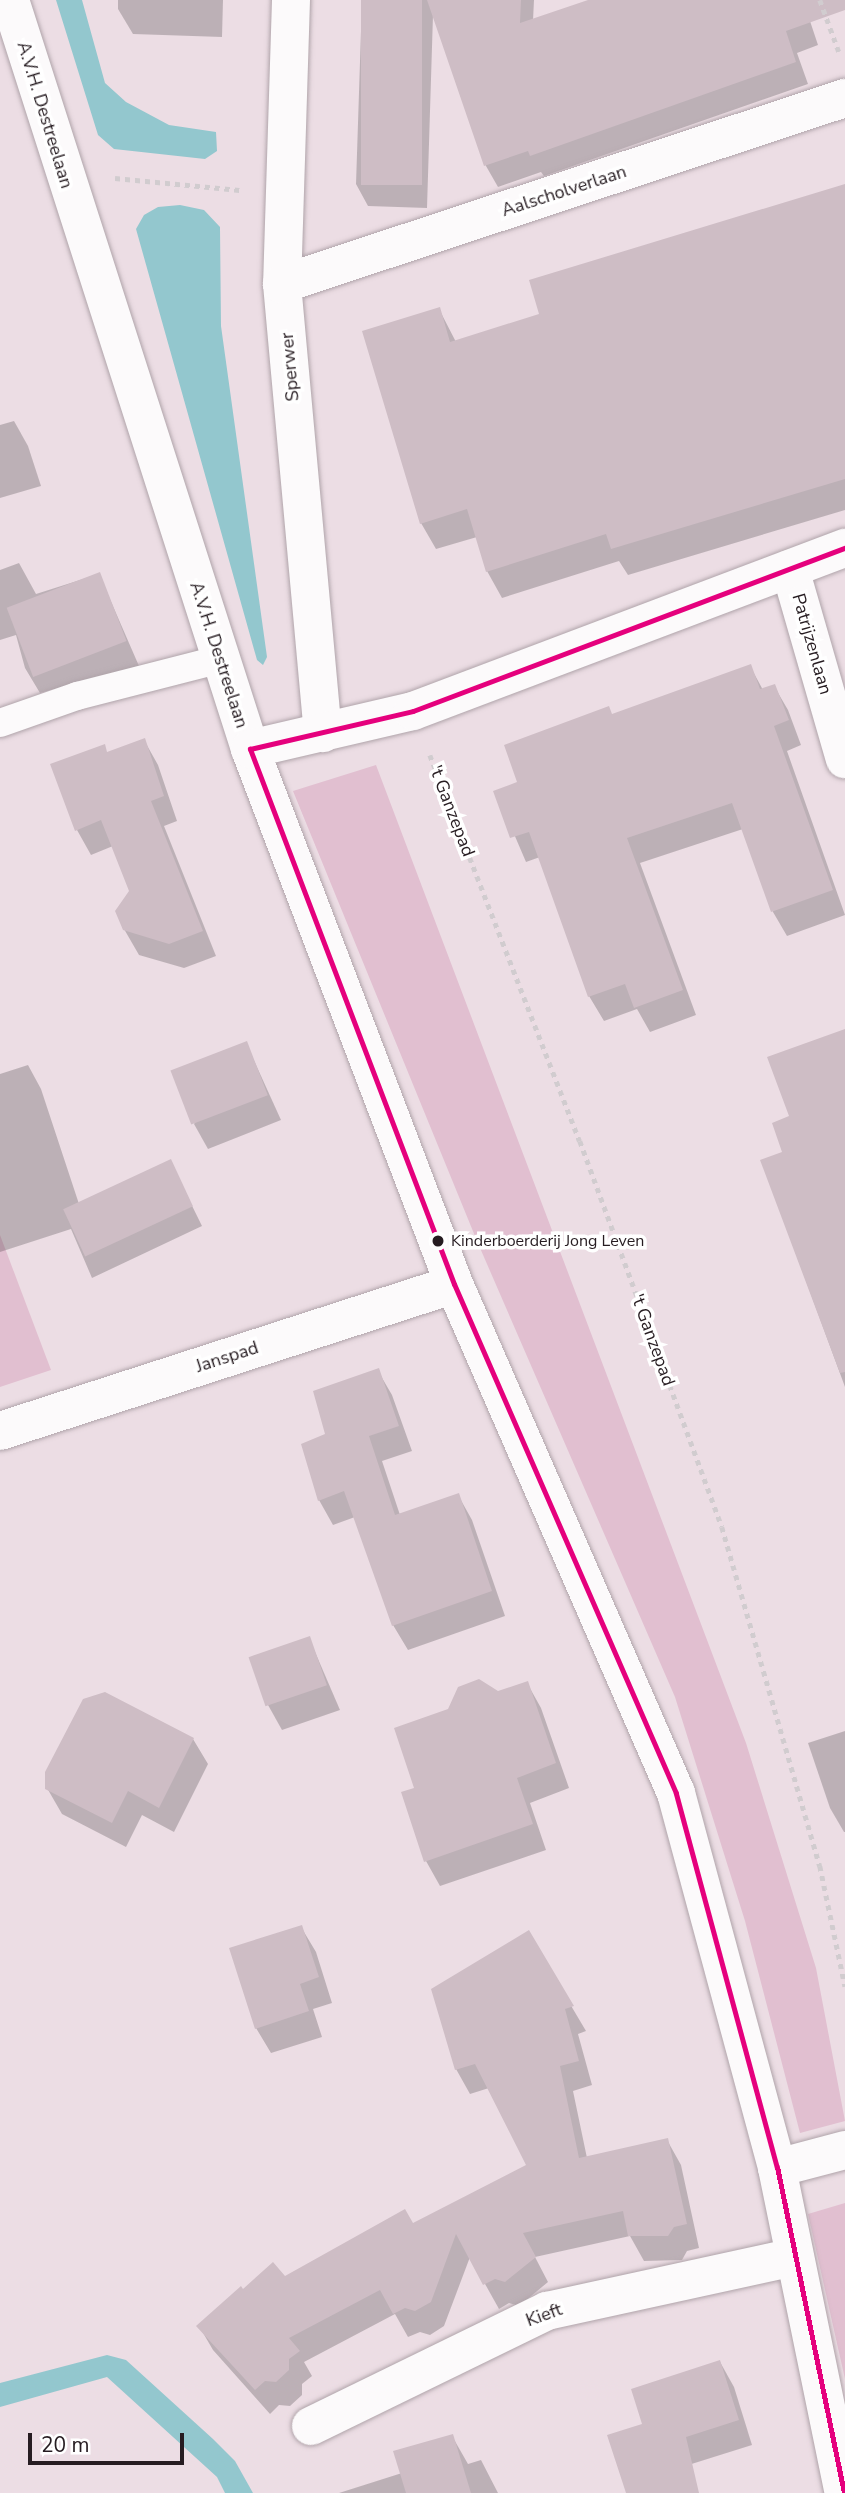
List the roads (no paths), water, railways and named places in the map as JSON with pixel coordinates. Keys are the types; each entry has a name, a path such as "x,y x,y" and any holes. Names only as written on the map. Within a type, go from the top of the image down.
{"street":[{"name":"A.V.H. Destreelaan","path":"10,0 62,172 250,749 454,1284 676,1793 777,2168 844,2493"},
{"name":"Sperwer","path":"291,0 282,195 282,284 323,733"},
{"name":"Aalscholverlaan","path":"282,284 845,98"},
{"path":"250,749 412,710 845,548"},
{"name":"Patrijzenlaan","path":"790,569 845,759"},
{"name":"Janspad","path":"0,1431 454,1284"},
{"path":"777,2168 845,2150"},
{"name":"Kieft","path":"311,2426 547,2311 794,2256"}],"lane":[{"path":"0,723 77,696 221,659"}],"water":[{"path":"56,0 82,0 105,83 126,102 169,125 216,132 217,151 205,159 114,149 98,135"},
{"path":"180,205 204,210 220,227 221,326 267,657 263,665 257,660 136,229 144,215 158,207"},
{"path":"107,2355 126,2360 213,2439 235,2461 253,2493 225,2493 217,2477 107,2377 0,2407 0,2383"}],"place":[{"name":"Kinderboerderij Jong Leven","path":"438,1241"}]}
